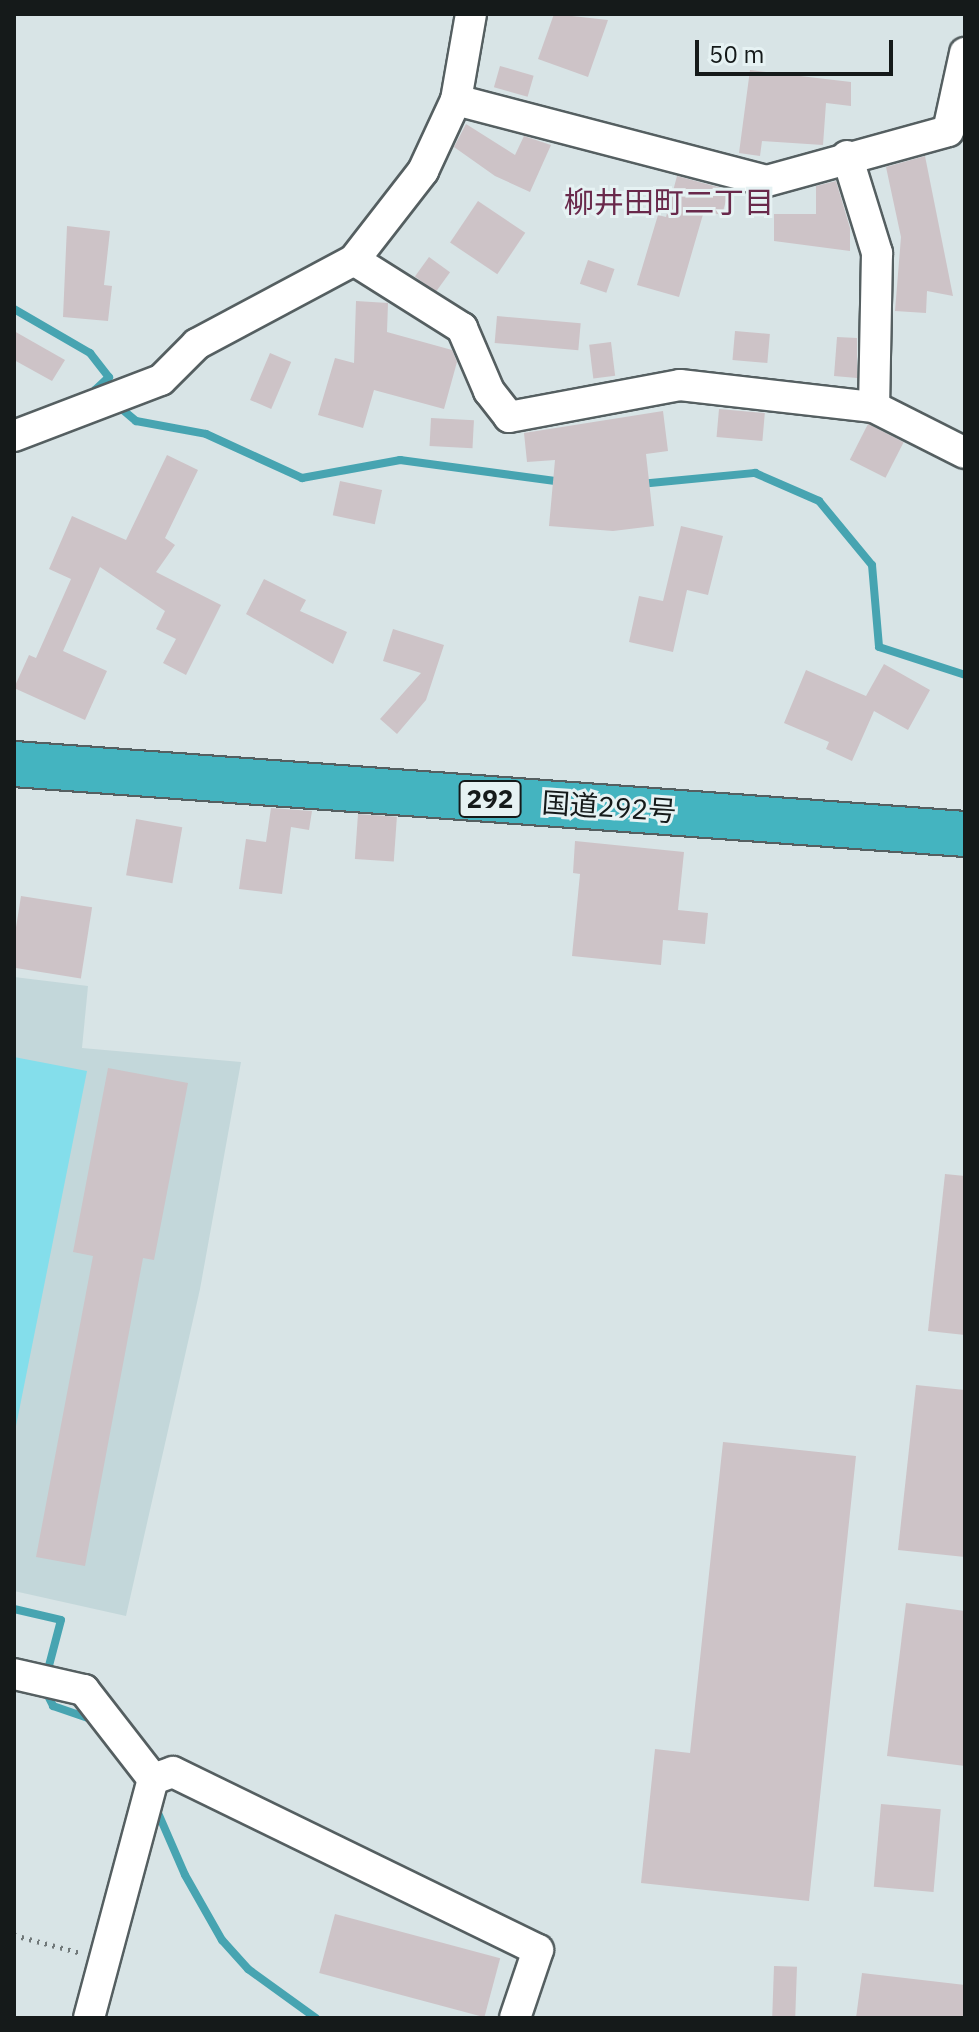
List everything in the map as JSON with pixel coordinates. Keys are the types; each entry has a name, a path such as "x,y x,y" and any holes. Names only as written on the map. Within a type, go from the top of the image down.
{"highway":[{"name":"国道292号","path":"14,764 965,834"}],"street":[{"path":"14,436 161,380 197,344 354,260 423,171 456,100 471,14"},
{"path":"456,100 767,181 847,156 948,131 965,53"},
{"path":"847,156 877,253 874,407"},
{"path":"354,260 462,328 489,391 509,417 680,385 874,407 965,453"},
{"path":"14,1674 84,1690 153,1779"},
{"path":"153,1779 173,1772 538,1950 515,2018"},
{"path":"89,2018 153,1779"}],"path":[{"path":"14,1935 105,1959"}],"shaded area":[{"path":"14,977 88,986 82,1048 241,1062 200,1289 126,1616 14,1591"},
{"path":"14,1057 87,1071 14,1436"}],"building":[{"path":"554,14 608,20 588,77 538,59"},
{"path":"500,66 534,76 528,97 494,87"},
{"path":"750,70 851,82 851,106 826,103 823,145 762,141 760,156 739,153"},
{"path":"466,124 515,155 524,136 551,145 530,192 495,176 454,147"},
{"path":"925,156 953,296 927,291 926,313 895,311 901,237 886,167"},
{"path":"677,176 729,190 722,215 704,211 679,297 637,285 658,215 666,217"},
{"path":"836,181 850,228 850,251 774,241 774,214 816,214 816,186"},
{"path":"478,201 525,233 497,274 450,242"},
{"path":"67,226 110,231 104,285 112,286 108,321 63,317"},
{"path":"429,257 450,272 436,292 415,276"},
{"path":"588,260 614,269 606,293 580,284"},
{"path":"356,301 388,303 387,332 452,350 457,362 444,409 374,390 363,428 318,415 335,358 354,363"},
{"path":"497,316 581,323 578,350 495,343"},
{"path":"14,331 65,360 52,381 14,360"},
{"path":"735,331 770,334 767,363 732,360"},
{"path":"837,337 857,338 857,378 834,376"},
{"path":"611,342 615,376 593,378 589,345"},
{"path":"270,353 291,362 271,409 250,400"},
{"path":"719,409 765,413 762,441 717,437"},
{"path":"663,411 668,451 646,454 654,526 613,531 549,526 555,460 527,462 524,433"},
{"path":"431,418 474,420 472,448 430,446"},
{"path":"868,424 904,442 885,478 850,460"},
{"path":"167,455 198,470 165,538 175,545 156,572 221,605 186,675 163,663 176,639 156,629 165,611 100,567 63,651 107,671 85,720 14,688 29,655 36,658 71,579 49,569 72,516 126,540"},
{"path":"340,481 382,490 375,524 333,515"},
{"path":"681,526 723,536 708,595 687,590 673,652 629,642 639,596 663,601"},
{"path":"264,579 306,600 300,611 347,632 333,664 246,614"},
{"path":"393,629 444,645 426,700 397,734 380,719 421,673 383,661"},
{"path":"884,664 930,690 908,730 874,711 852,761 826,749 829,742 784,723 806,670 866,696"},
{"path":"271,808 312,811 309,830 291,827 282,894 239,889 246,839 266,842"},
{"path":"358,814 397,817 394,862 355,859"},
{"path":"136,819 182,827 172,883 126,875"},
{"path":"575,841 684,852 678,910 708,913 705,944 663,940 661,965 572,956 580,874 573,873"},
{"path":"21,896 92,907 81,978 14,968 14,940"},
{"path":"108,1068 188,1083 154,1260 143,1258 85,1566 36,1557 93,1256 73,1252"},
{"path":"945,1174 965,1176 965,1335 928,1331"},
{"path":"916,1385 965,1390 965,1557 898,1550"},
{"path":"723,1442 856,1456 809,1901 641,1883 655,1749 690,1753"},
{"path":"906,1603 965,1611 965,1766 887,1756"},
{"path":"881,1804 941,1809 934,1892 874,1887"},
{"path":"335,1914 500,1958 484,2017 319,1973"},
{"path":"774,1966 797,1967 795,2018 772,2018"},
{"path":"862,1973 965,1985 965,2018 856,2018"}],"waterway":[{"path":"14,309 90,353 109,377 95,390 103,395"},
{"path":"117,405 136,421 206,434 302,478 400,460 563,482"},
{"path":"640,484 755,473 819,501 872,565 879,647 965,675"},
{"path":"14,1609 61,1620 46,1677"},
{"path":"45,1690 53,1706 94,1720"},
{"path":"155,1806 185,1875 222,1940 248,1969 316,2018"}],"district":[{"name":"柳井田町二丁目","path":"669,202"}]}
